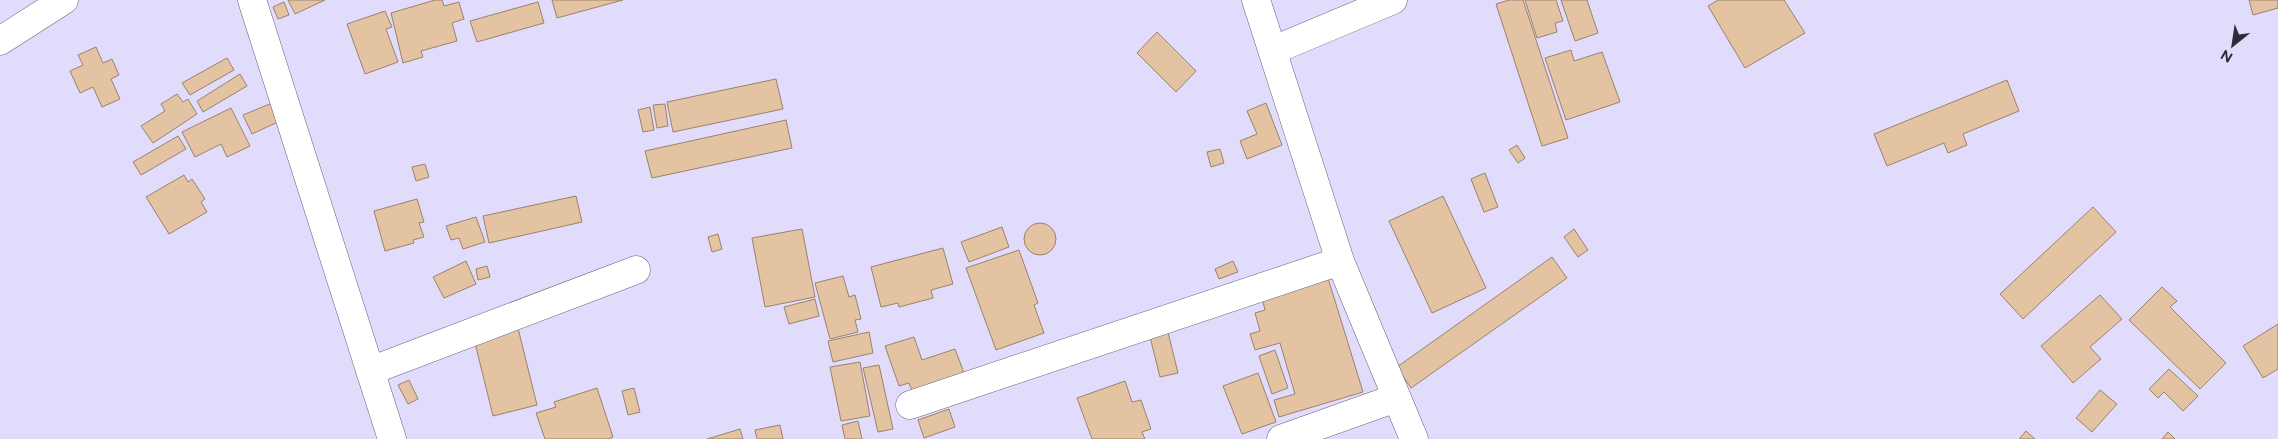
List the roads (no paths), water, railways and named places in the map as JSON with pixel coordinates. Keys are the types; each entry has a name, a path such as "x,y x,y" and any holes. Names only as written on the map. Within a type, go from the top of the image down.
{"street":[{"path":"0,41 64,0"},
{"path":"252,0 392,439"},
{"path":"1256,0 1274,50 1340,261 1414,439"},
{"path":"1274,50 1393,0"},
{"path":"910,405 1340,261"},
{"path":"370,371 636,270"},
{"path":"1281,439 1396,398"}]}
